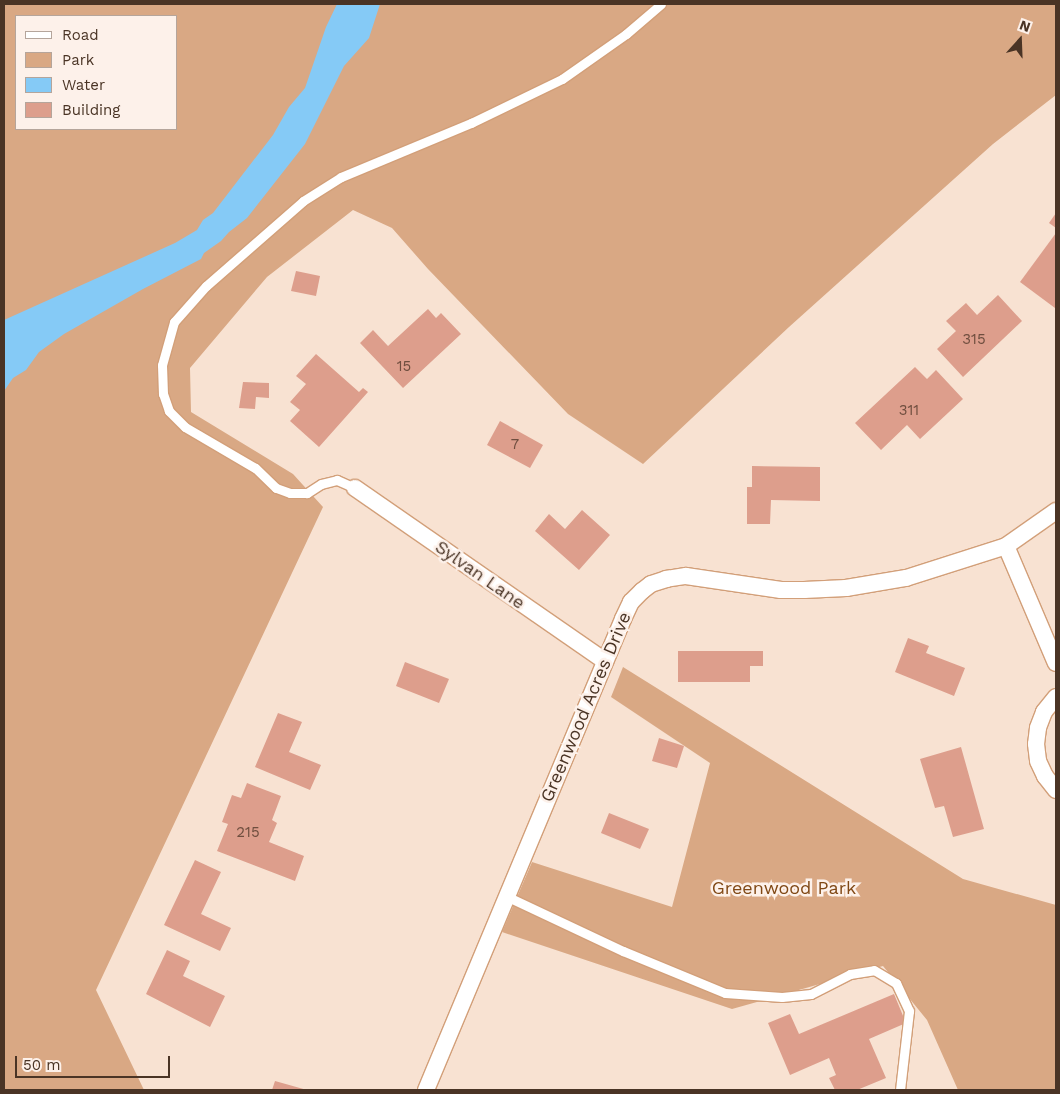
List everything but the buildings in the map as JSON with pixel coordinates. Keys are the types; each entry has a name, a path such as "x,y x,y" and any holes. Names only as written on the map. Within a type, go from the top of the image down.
{"street":[{"name":"Sylvan Lane","path":"355,488 605,661"},
{"name":"Greenwood Acres Drive","path":"426,1090 631,602 651,584 666,579 702,577 781,590 846,588 906,578 1006,546 1056,511"},
{"path":"1006,546 1056,663"},
{"path":"1056,697 1044,712 1038,728 1036,744 1038,761 1045,776 1056,790"}],"lane":[{"path":"355,488 337,480 321,484 306,494 290,493 276,488 255,468 184,427 169,411 163,394 162,365 174,322 206,286 303,201 341,178 471,123 562,79 626,34 661,4"},
{"path":"506,896 623,951 725,992 782,997 811,994 850,974 874,970 896,983 909,1011 900,1090"}],"green space":[{"path":"4,4 1056,4 1056,95 993,144 789,327 643,464 568,414 428,269 392,228 353,210 267,277 190,368 191,412 293,474 323,507 96,990 144,1090 4,1090"},
{"name":"Greenwood Park","path":"623,667 963,879 1056,905 1056,1090 958,1090 927,1020 883,966 732,1009 502,932 532,862 672,907 710,763 611,697"}],"water":[{"path":"337,4 380,4 369,38 344,66 305,144 247,218 204,253 201,259 143,289 64,334 39,352 26,370 13,378 4,391 4,320 175,243 197,230 203,220 213,213 273,135 289,107 305,88 326,27"}]}
